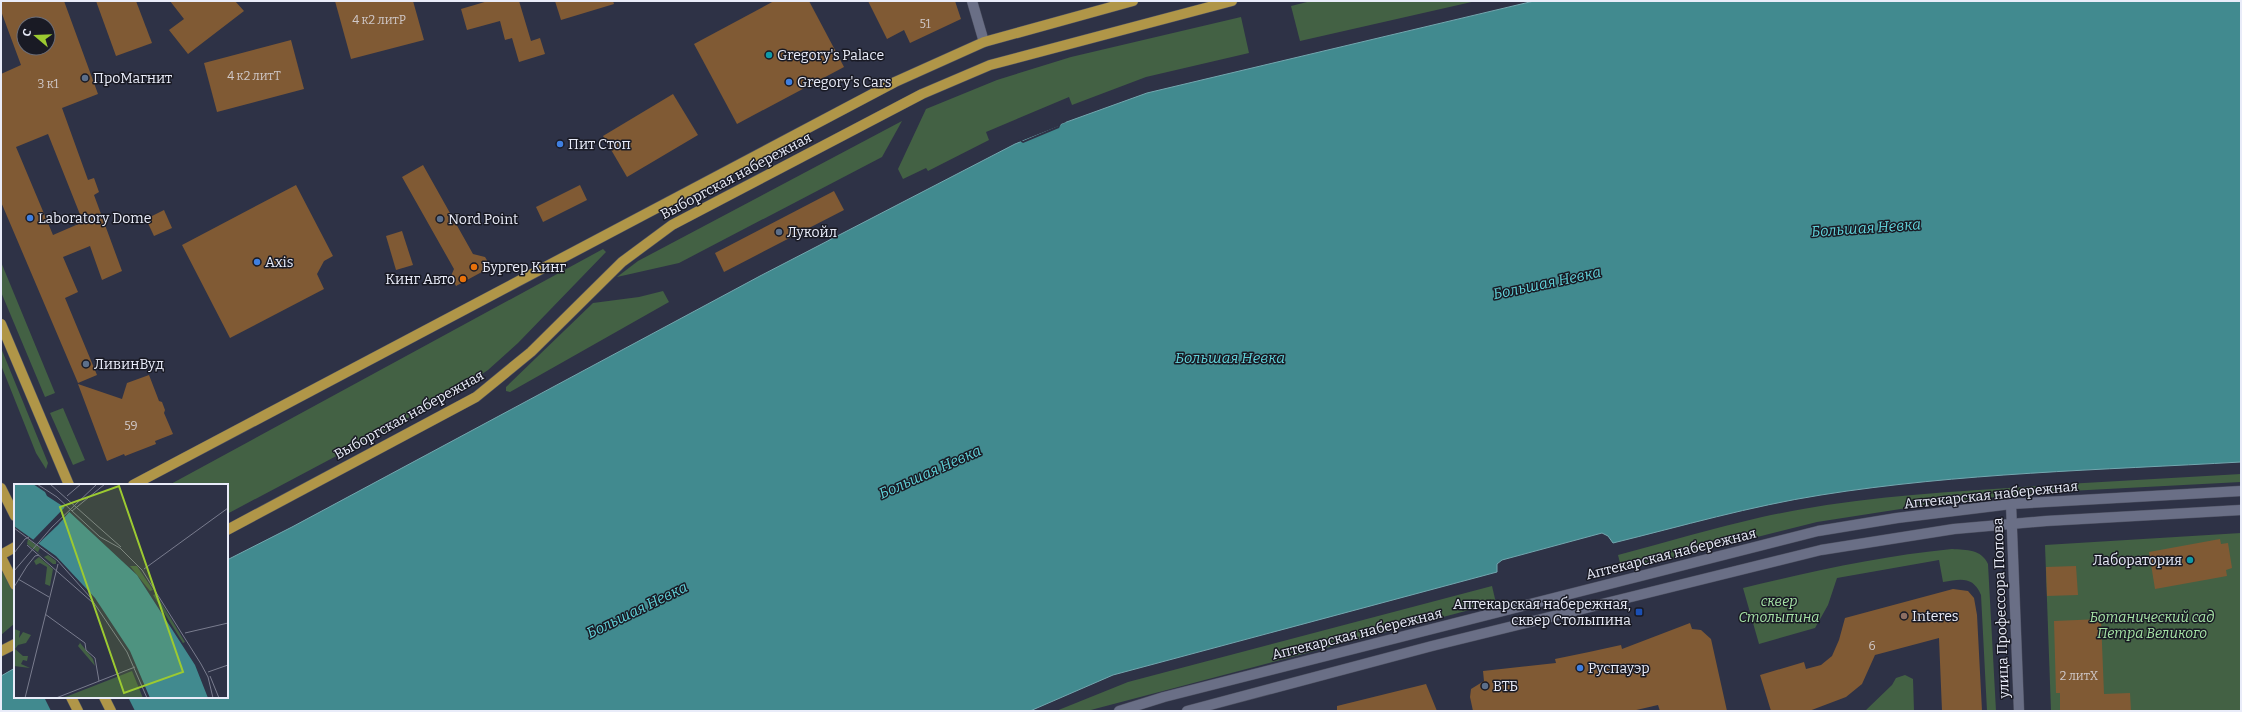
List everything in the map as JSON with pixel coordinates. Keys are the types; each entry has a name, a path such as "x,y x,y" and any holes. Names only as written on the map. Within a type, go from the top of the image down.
{"main road":[{"name":"Выборгская набережная","path":"135,484 895,82 984,42 1133,1"},
{"name":"Выборгская набережная","path":"228,529 476,397 530,352 622,262 672,225 922,94 990,65 1232,1"},
{"path":"1,324 70,484"},
{"path":"1,488 14,514"},
{"path":"14,548 1,556 14,583"},
{"path":"1,651 14,644"},
{"path":"72,698 78,711"},
{"path":"104,698 111,711"}],"street":[{"path":"972,1 984,42"},
{"name":"Аптекарская набережная","path":"1119,711 1172,696 1818,531 1897,518 2011,504 2241,491"},
{"name":"улица Профессора Попова","path":"2011,504 2019,711"},
{"path":"1187,711 1432,646 1821,550 1900,536 2012,524 2241,510"}],"green space":[{"path":"1311,1 1476,1 1300,41 1291,6"},
{"path":"1241,17 1249,53 1146,77 1072,105 1069,97 986,132 989,140 928,171 926,168 903,179 898,169 926,109 997,80 1071,57"},
{"path":"902,121 882,157 679,263 617,277 638,261"},
{"path":"603,249 606,252 518,343 488,370 458,390 406,419 228,513 228,484 171,484"},
{"path":"1,262 55,393 45,397 1,292"},
{"path":"663,291 669,302 510,392 506,391 506,387 593,303 639,297"},
{"path":"1,348 48,463 46,469 36,453 1,365"},
{"path":"63,408 85,460 73,465 50,413"},
{"path":"2241,474 2241,482 2050,492 2049,485"},
{"path":"2039,486 2040,493 1952,501 1817,522 1622,571 1618,555 1726,526 1796,510 1900,496"},
{"name":"Ботанический сад Петра Великого","path":"2241,533 2241,711 2051,711 2045,545"},
{"name":"сквер Столыпина","path":"1952,549 1973,551 1982,555 1988,564 1996,711 1987,711 1981,595 1974,585 1966,580 1943,582 1939,560 1837,578 1828,605 1815,628 1759,644 1743,588 1847,565"},
{"path":"14,566 14,624 1,635 1,573"},
{"path":"1492,586 1496,603 1087,711 1056,711 1128,682"},
{"path":"1905,675 1913,679 1914,711 1865,711 1892,685 1896,678"}],"water":[{"name":"Большая Невка","path":"1534,1 2241,1 2241,462 2030,473 1925,482 1821,495 1769,505 1613,543 1608,536 1602,533 1502,560 1497,564 1497,572 1113,675 1030,711 1,711 1,676 14,669 14,698 228,698 228,559 292,527 760,276 1015,144 1060,126 1061,124 1147,93"}],"pier":[{"path":"1065,120 1066,122 1061,124 1059,128 1023,143 1020,141 1015,143 1020,139 1023,141 1058,126"},
{"path":"44,698 128,698 135,711 51,711"}],"building":[{"path":"1,1 64,1 98,94 62,108 88,180 94,178 99,192 94,195 122,271 102,280 90,246 63,257 78,292 65,298 97,375 78,383 1,202 1,74 21,65 18,56 56,56 56,16 16,16 16,52 1,11","holes":["48,134 83,222 53,235 16,147"]},
{"path":"96,1 136,1 152,43 116,56"},
{"path":"170,1 235,1 244,11 188,54 169,30 184,19"},
{"path":"335,1 413,1 424,40 351,59"},
{"path":"488,1 519,1 531,41 540,38 545,54 519,62 512,38 505,40 500,21 467,30 461,9"},
{"path":"555,1 613,1 614,4 561,20"},
{"name":"Gregory's Palace","path":"774,1 809,1 844,67 737,124 694,44"},
{"path":"868,1 955,1 961,19 910,43 904,30 887,39"},
{"path":"291,40 304,89 217,112 204,63"},
{"path":"673,94 698,135 627,177 603,136"},
{"path":"423,165 473,254 485,257 491,267 456,286 451,276 454,269 402,177"},
{"name":"Axis","path":"296,185 333,256 324,261 317,274 324,289 230,338 182,245"},
{"path":"580,185 587,200 543,222 536,207"},
{"name":"Лукойл","path":"834,191 844,210 724,272 715,253"},
{"path":"164,210 172,228 154,236 146,219"},
{"path":"402,231 413,265 396,270 386,236"},
{"path":"149,375 159,401 162,402 165,410 164,413 173,434 155,441 156,444 107,461 78,384 122,399 127,383"},
{"name":"Лаборатория","path":"2220,539 2221,544 2228,543 2232,568 2226,570 2227,576 2155,589 2149,552"},
{"path":"2076,566 2078,595 2047,596 2046,567"},
{"path":"1953,589 1968,591 1974,598 1977,615 1982,711 1942,711 1939,638 1875,655 1862,684 1846,697 1809,711 1771,711 1760,675 1804,662 1806,669 1821,665 1832,656 1839,640 1845,618"},
{"path":"2101,619 2104,694 2130,693 2131,711 2060,711 2060,693 2056,693 2054,621"},
{"path":"1690,623 1692,629 1701,630 1711,639 1727,711 1660,711 1658,705 1632,711 1473,711 1470,697 1471,689 1484,681 1483,671 1556,663 1555,659 1621,645 1622,649"},
{"path":"1426,684 1437,711 1337,711 1337,706"}],"place":[{"name":"Gregory's Palace","path":"769,55"},
{"name":"ПроМагнит","path":"85,78"},
{"name":"Gregory's Cars","path":"789,82"},
{"name":"Пит Стоп","path":"560,144"},
{"name":"Laboratory Dome","path":"30,218"},
{"name":"Nord Point","path":"440,219"},
{"name":"Лукойл","path":"779,232"},
{"name":"Axis","path":"257,262"},
{"name":"Бургер Кинг","path":"474,267"},
{"name":"Кинг Авто","path":"463,279"},
{"name":"ЛивинВуд","path":"86,364"},
{"name":"Лаборатория","path":"2190,560"},
{"name":"Аптекарская набережная, сквер Столыпина","path":"1639,612"},
{"name":"Interes","path":"1904,616"},
{"name":"Руспауэр","path":"1580,668"},
{"name":"ВТБ","path":"1485,686"}]}
